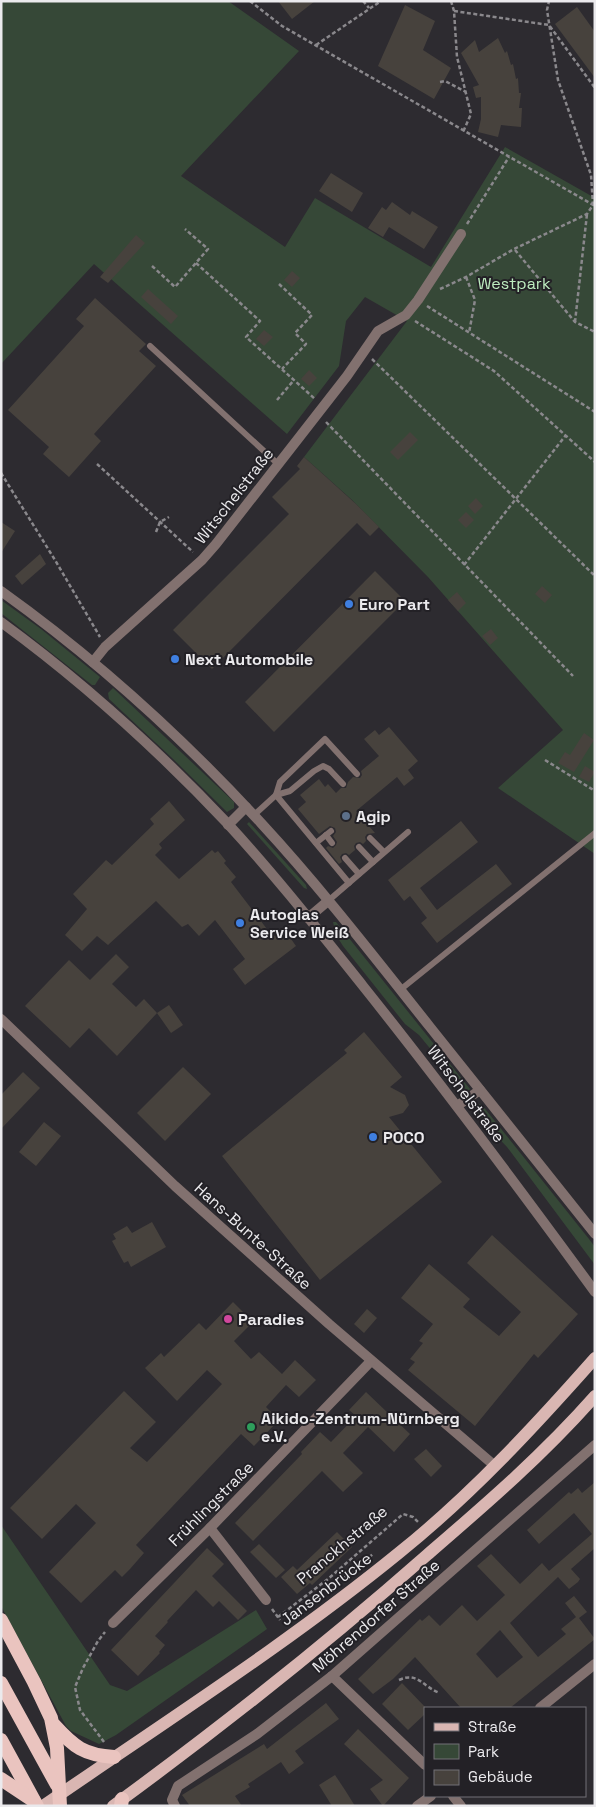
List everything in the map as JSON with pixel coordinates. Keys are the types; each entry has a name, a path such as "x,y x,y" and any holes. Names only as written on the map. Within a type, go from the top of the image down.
{"highway":[{"path":"1,1620 34,1682 53,1724 63,1802"},
{"path":"1,1683 63,1802"},
{"path":"53,1724 65,1738 84,1752 97,1756 111,1751"},
{"path":"1,1740 37,1806"},
{"path":"1,1779 43,1806"}],"main road":[{"name":"Jansenbrücke","path":"43,1806 63,1802 111,1751 285,1641 383,1566 425,1531 495,1466 595,1358"},
{"path":"119,1804 283,1677 397,1582 521,1473 595,1396"}],"street":[{"path":"406,315 418,300 461,234"},
{"name":"Witschelstraße","path":"93,662 105,647 202,560 320,410 378,331 406,315"},
{"name":"Witschelstraße","path":"1,591 93,662 180,740 250,811 328,901 595,1234"},
{"name":"Witschelstraße","path":"1,622 111,711 176,772 228,825 308,918 457,1106 595,1292"},
{"path":"228,825 250,811"},
{"path":"308,918 328,901"},
{"name":"Hans-Bunte-Straße","path":"1,1019 175,1186 371,1361 495,1466"},
{"path":"457,1106 480,1090"},
{"name":"Frühlingstraße","path":"112,1623 210,1528 371,1361"},
{"name":"Möhrendorfer Straße","path":"174,1803 178,1786 257,1734 332,1676 595,1445"},
{"path":"210,1528 266,1600"},
{"path":"541,1707 595,1664"},
{"path":"332,1676 424,1764"},
{"path":"417,1806 430,1797"}],"lane":[{"path":"150,346 278,464"},
{"path":"276,795 280,782 325,739 357,774"},
{"path":"250,811 276,795 290,791 323,766 329,769 343,784"},
{"path":"276,795 349,883"},
{"path":"328,901 408,832"},
{"path":"316,842 329,833 332,843"},
{"path":"400,990 595,833"},
{"path":"370,838 384,852"},
{"path":"359,847 373,862"},
{"path":"346,858 359,874"}],"path":[{"path":"250,1 282,26 594,206"},
{"path":"363,1 369,8"},
{"path":"316,45 381,1"},
{"path":"451,1 454,11 457,57 471,114 463,132"},
{"path":"418,300 466,277 514,249 587,214 594,206 591,175 558,80 547,10 549,1"},
{"path":"454,11 549,24 595,88"},
{"path":"440,82 445,81 466,92"},
{"path":"461,234 509,157"},
{"path":"591,175 595,172"},
{"path":"576,322 587,214"},
{"path":"152,266 175,287 208,249 185,229"},
{"path":"514,249 576,322 595,332"},
{"path":"196,263 260,321 246,336 294,380 331,426 572,676"},
{"path":"466,277 475,300 469,333"},
{"path":"279,284 312,315 295,334 306,344 282,369"},
{"path":"418,300 595,412"},
{"path":"406,315 494,371 595,462"},
{"path":"364,351 595,576"},
{"path":"277,400 294,380"},
{"path":"464,565 566,435"},
{"path":"97,464 202,560"},
{"path":"1,474 55,560 105,647"},
{"path":"156,532 160,522 169,517"},
{"path":"545,760 595,791"},
{"name":"Pranckhstraße","path":"278,1617 328,1579 403,1514 413,1517 425,1531"},
{"path":"111,1751 80,1710 75,1687 82,1668 98,1641 112,1623"},
{"path":"399,1680 406,1676 419,1679 433,1691 440,1693"}],"green space":[{"name":"Westpark","path":"1,1 228,1 299,51 181,176 285,247 315,198 431,267 505,147 595,198 595,854 498,788 563,730 428,577 352,500 304,457 407,321 365,297 346,321 339,366 287,434 94,264 1,364"},
{"path":"1,600 41,629 100,677 95,685 92,685 1,613"},
{"path":"113,688 234,802 234,808 227,812 109,699 108,693"},
{"path":"249,822 306,885 307,889 304,888 247,824"},
{"path":"333,922 336,922 470,1089 468,1092 465,1091 419,1035 405,1024 343,946 336,935"},
{"path":"479,1104 482,1105 595,1247 595,1265 507,1147 477,1116 476,1110"},
{"path":"1,1525 110,1685 127,1691 256,1610 267,1629 116,1735 99,1744 71,1731 66,1726 1,1606"}],"building":[{"path":"278,1 315,1 292,19"},
{"path":"405,5 435,21 423,50 451,68 434,99 378,66"},
{"path":"577,7 595,32 595,78 555,24"},
{"path":"498,38 505,53 507,51 511,65 513,64 516,79 518,78 519,93 521,93 519,108 522,108 521,127 501,125 498,137 478,132 481,119 481,97 476,98 473,87 479,85 461,53 475,40 479,52"},
{"path":"331,173 363,193 352,212 319,191"},
{"path":"392,202 410,215 412,211 438,227 424,249 389,227 383,237 368,228 382,207 386,210"},
{"path":"136,235 145,243 108,283 100,277"},
{"path":"292,271 300,278 292,287 284,280"},
{"path":"148,289 178,316 171,324 141,297"},
{"path":"95,298 146,344 139,351 156,366 94,434 101,441 69,477 43,454 49,447 8,410 84,326 76,319"},
{"path":"264,330 273,337 264,346 256,339"},
{"path":"309,370 317,378 309,386 301,379"},
{"path":"410,432 418,440 398,460 390,452"},
{"path":"304,457 379,527 370,536 357,523 212,669 173,630 289,514 272,497 300,469 297,466"},
{"path":"476,498 483,506 475,514 468,506"},
{"path":"466,512 474,520 466,528 458,520"},
{"path":"1,522 15,531 1,553"},
{"path":"40,554 46,564 22,585 15,576"},
{"path":"375,571 405,601 274,732 245,702"},
{"path":"542,586 552,595 545,603 535,594"},
{"path":"457,592 466,603 458,611 448,600"},
{"path":"491,629 498,638 490,645 482,636"},
{"path":"389,727 418,761 408,770 414,778 404,786 397,777 356,811 375,833 367,834 365,837 366,841 363,844 360,842 356,843 354,846 355,850 349,855 346,853 342,854 340,857 342,862 339,864 326,848 328,846 333,848 336,845 337,842 333,836 336,832 335,828 330,826 319,834 298,809 306,802 300,795 319,779 325,787 328,784 336,793 341,788 346,788 348,782 353,777 360,778 362,775 361,771 379,756 364,739 375,730 379,735"},
{"path":"584,733 594,740 574,772 558,763 565,752 570,755"},
{"path":"585,766 595,772 589,782 579,777"},
{"path":"169,801 185,820 159,844 162,848 155,855 179,879 212,850 215,853 218,851 226,861 224,863 236,877 231,882 273,937 284,929 296,946 245,985 233,969 245,959 215,920 199,936 188,924 182,927 156,901 108,945 97,936 82,951 65,935 87,909 73,894 106,860 112,865 154,824 150,819"},
{"path":"461,821 478,842 420,888 437,910 496,864 512,884 437,943 421,923 427,918 410,896 404,901 388,880"},
{"path":"116,954 129,967 112,984 136,1007 144,999 157,1013 117,1056 89,1028 70,1048 25,1006 69,960 90,980"},
{"path":"169,1005 183,1025 171,1033 157,1013"},
{"path":"364,1032 402,1077 390,1087 405,1095 409,1105 403,1113 389,1117 442,1182 320,1280 222,1156 347,1053 344,1050"},
{"path":"183,1067 211,1094 165,1141 137,1113"},
{"path":"23,1072 40,1088 1,1129 1,1095"},
{"path":"44,1122 61,1136 36,1166 19,1152"},
{"path":"152,1222 166,1247 131,1267 128,1261 124,1263 119,1254 112,1241 116,1239 113,1234 127,1226 132,1233"},
{"path":"492,1235 578,1314 538,1358 534,1354 475,1426 408,1370 415,1362 410,1359 423,1343 419,1341 433,1324 401,1298 429,1264 470,1299 463,1307 499,1336 521,1312 467,1263"},
{"path":"233,1302 253,1322 234,1341 251,1359 259,1352 282,1374 295,1360 316,1380 299,1397 286,1385 266,1407 279,1420 254,1446 241,1434 136,1545 144,1553 130,1569 122,1577 115,1570 81,1603 49,1572 96,1523 76,1504 42,1539 10,1508 124,1391 156,1422 130,1448 147,1462 222,1384 207,1370 177,1401 145,1368 161,1353 164,1357 199,1323 206,1330"},
{"path":"367,1309 377,1318 364,1333 354,1324"},
{"path":"366,1392 410,1434 394,1452 368,1427 343,1453 363,1473 343,1492 322,1471 253,1541 235,1523 302,1454 301,1452 320,1432 331,1442 356,1416 349,1410"},
{"path":"426,1449 442,1466 431,1477 414,1459"},
{"path":"595,1482 595,1548 571,1569 580,1579 569,1589 558,1577 510,1623 538,1657 566,1634 561,1629 576,1617 565,1603 574,1596 587,1612 579,1618 595,1639 511,1707 460,1707 415,1657 393,1679 373,1694 358,1679 420,1619 422,1621 429,1615 440,1626 462,1605 477,1621 505,1595 477,1566 491,1554 520,1584 542,1563 549,1571 592,1534 574,1513 539,1544 527,1530 569,1492 571,1494 578,1488 582,1493","holes":["500,1630 523,1657 497,1678 476,1654"]},
{"path":"337,1532 352,1547 312,1585 310,1583 297,1594 281,1577 293,1566 297,1570"},
{"path":"259,1544 285,1570 276,1578 250,1552"},
{"path":"207,1548 224,1564 212,1576 247,1611 238,1620 219,1601 213,1607 196,1590 155,1636 165,1645 138,1676 111,1650"},
{"path":"402,1683 425,1707 424,1715 408,1730 382,1704"},
{"path":"326,1703 339,1719 295,1751 304,1763 289,1774 281,1762 248,1784 250,1787 235,1796 242,1806 190,1806 182,1795 264,1744 267,1749"},
{"path":"358,1729 409,1778 383,1806 370,1789 383,1780 344,1744"},
{"path":"335,1775 355,1806 332,1806 319,1785"}],"place":[{"name":"Euro Part","path":"349,604"},
{"name":"Next Automobile","path":"175,659"},
{"name":"Agip","path":"346,816"},
{"name":"Autoglas Service Weiß","path":"240,923"},
{"name":"POCO","path":"373,1137"},
{"name":"Paradies","path":"228,1319"},
{"name":"Aikido-Zentrum-Nürnberg e.V.","path":"251,1427"}]}
